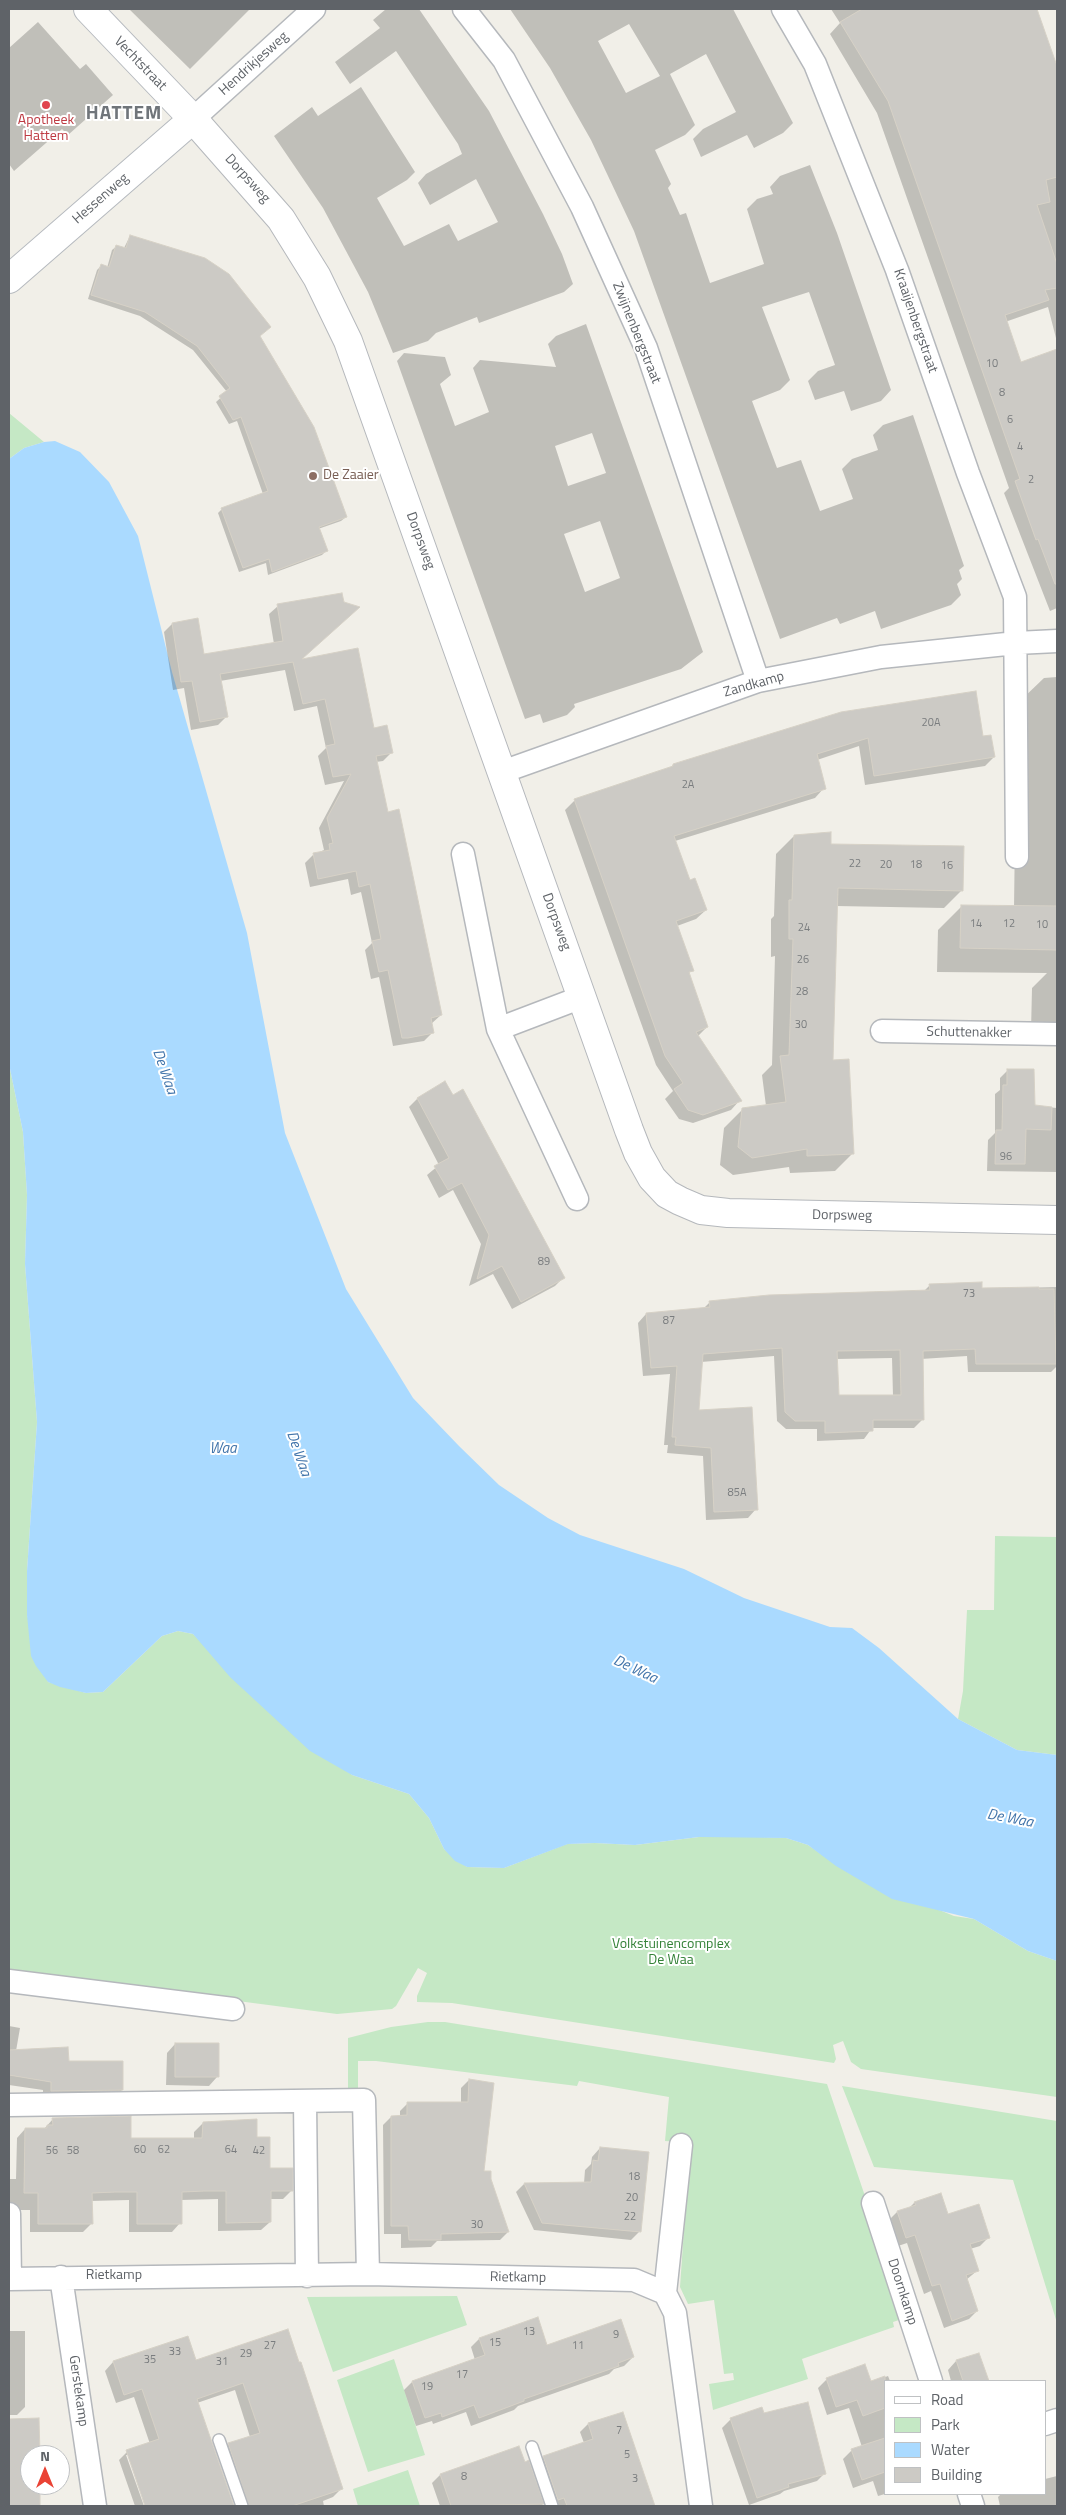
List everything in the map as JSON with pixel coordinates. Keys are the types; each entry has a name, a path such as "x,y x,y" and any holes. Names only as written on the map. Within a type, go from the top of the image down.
{"street":[{"name":"Vechtstraat","path":"88,9 194,119"},
{"name":"Hendrikjesweg","path":"194,119 314,9"},
{"name":"Zwijnenbergstraat","path":"464,9 504,60 582,208 646,348 758,681"},
{"name":"Kraaijenbergstraat","path":"783,9 815,64 897,270 968,473 1015,597 1016,643"},
{"name":"Hessenweg","path":"9,280 194,119"},
{"name":"Dorpsweg","path":"194,119 281,219 328,298 366,388 638,1153 657,1184 680,1201 702,1210 728,1213 1057,1220"},
{"name":"Zandkamp","path":"502,772 758,681 881,657 1016,643 1057,641"},
{"path":"1016,643 1017,857"},
{"path":"463,854 498,1029 577,1199"},
{"path":"498,1029 582,997"},
{"name":"Schuttenakker","path":"882,1031 1057,1034"},
{"path":"9,1981 232,2008"},
{"path":"9,2105 364,2100 368,2274"},
{"path":"305,2101 307,2276"},
{"path":"681,2145 665,2293 676,2313 701,2506"},
{"name":"Doornkamp","path":"873,2203 931,2380"},
{"name":"Rietkamp","path":"9,2214 10,2279 61,2276 307,2276 368,2274 634,2280 665,2293"},
{"name":"Gerstekamp","path":"61,2276 95,2506"}],"lane":[{"path":"219,2440 242,2506"},
{"path":"532,2447 552,2506"}],"green space":[{"path":"9,413 44,442 24,448 9,459"},
{"name":"Volkstuinencomplex De Waa","path":"9,1064 23,1132 27,1195 25,1264 37,1422 27,1571 27,1615 48,1682 86,1693 103,1692 162,1636 178,1631 193,1634 352,1775 409,1794 429,1818 444,1849 467,1867 504,1868 567,1844 635,1845 699,1837 739,1836 786,1838 808,1845 849,1873 954,1916 974,1919 1028,1951 1057,1961 1057,2097 861,2069 851,2062 843,2041 833,2045 836,2059 834,2063 452,2003 417,2002 417,1996 427,1973 418,1968 396,2006 392,2009 337,2014 9,1971"},
{"path":"995,1536 1057,1537 1057,1755 1017,1750 958,1719 963,1691 967,1610 994,1610"},
{"path":"428,2022 445,2022 827,2084 867,2202 902,2319 893,2322 894,2327 802,2359 808,2379 713,2410 709,2384 734,2380 733,2373 724,2374 714,2300 688,2304 680,2287 690,2143 665,2141 669,2097 579,2081 577,2086 376,2061 358,2061 358,2089 348,2088 348,2038 391,2027"},
{"path":"842,2086 1057,2121 1057,2323 1013,2180 874,2167"},
{"path":"457,2296 467,2325 333,2372 307,2297"},
{"path":"394,2359 425,2455 368,2472 337,2380"},
{"path":"408,2470 420,2506 358,2506 353,2489"}],"water":[{"name":"Waa","path":"55,441 80,452 109,482 138,536 172,672 247,933 285,1133 346,1289 413,1398 499,1485 548,1518 580,1535 684,1569 744,1598 830,1627 852,1628 879,1648 958,1719 1017,1750 1057,1755 1057,1961 1028,1951 974,1919 892,1899 836,1866 808,1845 786,1838 699,1837 635,1845 568,1844 504,1868 467,1867 455,1861 444,1849 429,1818 409,1794 352,1775 310,1751 230,1677 193,1634 178,1631 162,1636 103,1692 86,1693 60,1687 48,1682 36,1666 31,1656 27,1615 27,1571 37,1422 25,1264 27,1195 23,1132 9,1064 9,459 24,448"}],"building":[{"path":"862,9 1037,9 1057,66 1057,177 1046,180 1050,202 1037,205 1057,264 1057,288 1045,290 1049,300 1005,315 1021,362 1057,349 1057,584 1055,584 1038,539 1036,540 1015,481 1020,479 888,101 840,22"},
{"path":"130,235 205,258 229,274 271,327 260,336 314,427 347,517 319,527 328,551 272,572 269,559 243,568 221,508 268,491 241,417 233,420 219,396 230,388 197,346 145,312 91,295 101,264 109,267 116,245 126,248"},
{"path":"342,593 344,602 360,607 302,659 358,648 374,728 387,725 393,753 376,756 388,812 399,809 442,1015 431,1018 434,1033 408,1038 402,1038 388,970 379,972 372,941 381,939 370,884 359,887 356,871 318,879 313,853 330,850 329,844 333,843 327,818 351,774 333,777 326,746 335,744 325,699 303,704 293,662 220,674 228,717 200,722 192,681 181,682 172,623 198,618 204,654 283,641 277,604"},
{"path":"976,691 983,736 991,735 995,757 874,776 868,738 817,754 826,789 674,836 690,880 695,878 707,910 676,921 694,971 689,972 708,1027 696,1032 742,1101 703,1115 688,1110 674,1089 683,1083 665,1056 574,799 673,766 673,764 841,712"},
{"path":"831,832 831,844 964,846 963,891 838,888 833,1060 849,1059 854,1154 807,1156 807,1149 752,1158 738,1147 742,1108 786,1102 780,1056 789,1055 793,939 789,939 789,900 792,900 794,835"},
{"path":"961,905 1057,906 1057,950 960,948"},
{"path":"1007,1069 1034,1069 1035,1105 1052,1107 1051,1130 1026,1129 1025,1164 995,1164 996,1130 1002,1130 1003,1085 1007,1085"},
{"path":"445,1081 453,1095 463,1089 565,1278 521,1302 502,1266 477,1279 489,1235 462,1183 448,1190 434,1166 449,1158 417,1098"},
{"path":"982,1282 982,1288 1039,1287 1039,1289 1054,1289 1056,1364 976,1364 975,1349 923,1351 924,1420 873,1420 873,1431 825,1433 825,1421 795,1421 785,1412 782,1348 703,1354 699,1410 752,1407 758,1510 714,1512 711,1448 675,1445 676,1437 672,1437 677,1366 651,1368 646,1313 710,1307 709,1301 769,1295 930,1290 929,1284","holes":["900,1350 901,1395 839,1395 837,1351"]},
{"path":"175,2043 219,2043 219,2077 175,2077"},
{"path":"68,2047 69,2061 123,2061 123,2090 51,2091 51,2082 9,2075 9,2050"},
{"path":"469,2079 494,2083 484,2171 491,2171 491,2179 509,2232 441,2234 441,2240 409,2240 408,2226 391,2226 391,2116 407,2115 407,2102 468,2102"},
{"path":"131,2116 131,2138 202,2138 203,2122 257,2119 257,2137 270,2137 270,2168 293,2168 293,2191 271,2191 271,2222 226,2223 226,2191 204,2191 182,2192 182,2224 137,2224 137,2192 115,2192 92,2193 93,2224 38,2224 38,2193 24,2193 25,2128 47,2128 47,2125 53,2125 52,2118"},
{"path":"600,2147 649,2152 641,2232 542,2223 524,2183 591,2182 593,2160 598,2161"},
{"path":"941,2193 948,2214 979,2204 990,2238 970,2244 979,2271 966,2275 978,2311 952,2321 940,2284 932,2286 915,2235 906,2238 897,2211 916,2205 914,2202"},
{"path":"538,2317 547,2345 621,2319 634,2357 618,2363 619,2366 524,2399 524,2401 479,2418 474,2405 442,2417 441,2413 425,2418 412,2381 485,2355 479,2338"},
{"path":"288,2329 299,2362 301,2362 343,2489 292,2506 249,2506 228,2443 260,2433 243,2383 197,2399 234,2506 145,2506 126,2450 159,2439 142,2389 124,2395 113,2361 188,2336 196,2360"},
{"path":"979,2353 989,2380 963,2380 956,2360"},
{"path":"865,2364 871,2381 885,2376 884,2408 863,2416 857,2400 836,2407 826,2378"},
{"path":"808,2402 826,2474 788,2484 789,2487 757,2498 730,2418 762,2407 764,2413"},
{"path":"623,2412 655,2506 567,2506 564,2498 558,2500 543,2456 593,2439 588,2423"},
{"path":"39,2418 40,2445 20,2445 20,2495 40,2495 40,2506 9,2506 9,2419"},
{"path":"884,2438 884,2472 862,2480 851,2449"},
{"path":"519,2446 525,2462 529,2460 544,2504 451,2506 440,2474"}],"place":[{"name":"Apotheek Hattem","path":"46,105"},
{"name":"De Zaaier","path":"313,476"}],"district":[{"name":"HATTEM","path":"124,114"}],"water label":[{"name":"De Waa","path":"164,1072"},
{"name":"De Waa","path":"298,1454"},
{"name":"De Waa","path":"635,1670"},
{"name":"De Waa","path":"1010,1819"}]}
